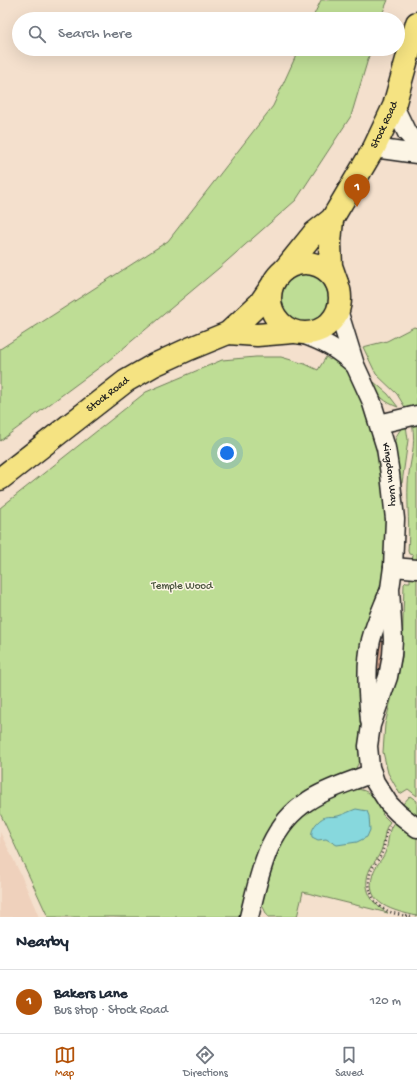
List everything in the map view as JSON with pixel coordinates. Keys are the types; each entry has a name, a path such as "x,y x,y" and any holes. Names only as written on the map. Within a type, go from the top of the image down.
{"main road":[{"name":"Stock Road","path":"285,269 314,233 332,219 374,148 394,106 417,23"},
{"name":"Stock Road","path":"332,219 330,242 331,266 337,283"},
{"path":"307,263 317,265 332,275 340,292 340,301 338,310 328,326 312,333 298,333 285,328 278,322 273,314 269,296 275,279 285,269 298,264 307,263"},
{"name":"Stock Road","path":"0,479 126,380 189,349 228,333 260,303 271,287"},
{"name":"Stock Road","path":"228,333 257,335 298,333"}],"street":[{"path":"394,106 407,133 417,144"},
{"path":"374,148 417,154"},
{"name":"Kingdom Way","path":"338,310 355,365 371,400 386,448 395,519 393,567 390,589 378,618 370,648 368,693 371,726 368,746 372,773 389,804 417,828"},
{"name":"Kingdom Way","path":"298,333 321,340 333,347 355,365"},
{"path":"379,424 417,415"},
{"path":"393,567 417,570"},
{"path":"249,917 266,854 272,839 286,820 300,807 315,797 372,773"}],"path":[{"path":"393,821 387,830 381,855 371,872 369,883 371,894 376,902 386,910 411,917"},
{"path":"393,917 394,913"}],"shaded area":[{"path":"0,832 21,875 39,917 0,917"}],"green space":[{"path":"321,0 388,0 383,12 315,12"},
{"path":"296,56 369,56 351,116 296,200 219,268 108,361 0,441 0,349 168,241 273,106"},
{"path":"305,271 315,273 324,279 330,288 332,298 330,308 324,317 315,323 305,325 295,323 286,317 280,308 278,298 280,288 286,279 295,273"},
{"path":"414,327 417,328 417,408 406,409 397,394 376,374 363,347 387,341"},
{"name":"Temple Wood","path":"334,354 343,362 359,388 381,462 387,522 382,587 363,718 361,758 356,768 274,822 260,845 241,917 48,917 0,813 0,508 146,392 222,360 256,357 281,357 305,364 318,370 326,357 330,360"},
{"path":"374,382 388,394 398,407 389,403 379,395 376,391"},
{"path":"417,422 417,562 412,561 413,555 409,554 408,551 408,492 414,439 412,423"},
{"path":"406,425 408,440 402,483 400,483 394,452 396,437 400,430"},
{"path":"410,576 417,577 417,796 408,789 400,794 388,773 383,752 385,724 402,657 404,584 406,582 410,582"},
{"path":"354,789 360,789 368,793 379,802 385,811 382,814 390,822 386,828 381,851 370,869 367,883 373,901 382,910 388,913 303,892 297,917 268,917 262,905 262,894 277,846 300,816 324,801"},
{"path":"410,796 417,801 417,817 402,805"},
{"path":"395,821 417,838 417,916 399,912 383,905 377,900 373,893 371,884 373,874 375,868 385,853 390,829"}],"water":[{"path":"356,809 367,811 369,816 370,830 367,837 357,842 337,845 326,839 318,840 312,837 313,828 322,818 338,816"}],"building":[{"path":"379,641 387,642 382,670 373,669"}],"place":[{"name":"Bakers Lane","path":"357,207"}]}
